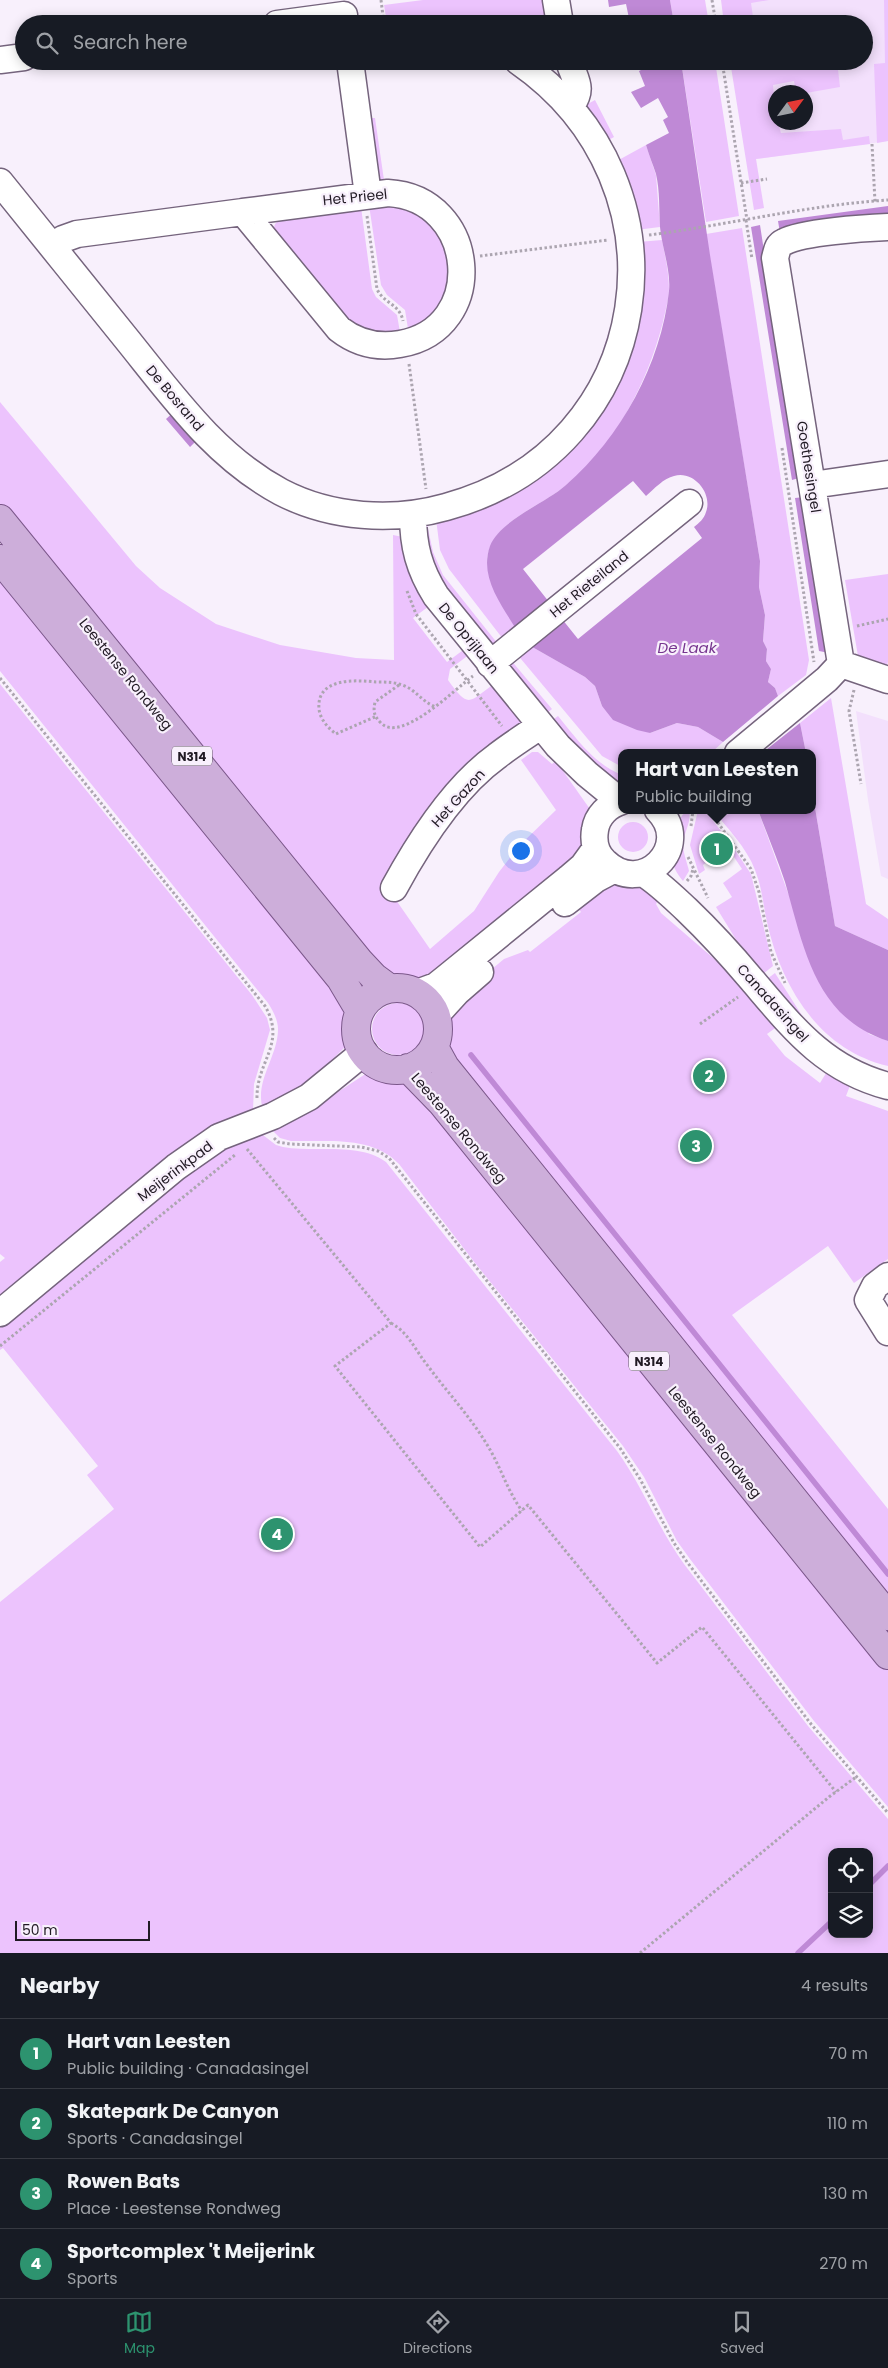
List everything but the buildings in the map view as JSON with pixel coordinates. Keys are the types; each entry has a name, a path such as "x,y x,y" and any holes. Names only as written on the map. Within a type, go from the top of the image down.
{"main road":[{"name":"Leestense Rondweg","path":"0,519 359,962 374,977 389,988"},
{"name":"Leestense Rondweg","path":"0,559 341,979 360,1011"},
{"path":"389,988 407,989 417,993 432,1006 436,1015 438,1032 434,1047 423,1061 408,1068 395,1069 383,1067 372,1061 364,1052 358,1039 356,1025 360,1011 367,1001 379,992 389,988"},
{"name":"Leestense Rondweg","path":"434,1047 445,1067 888,1616"},
{"name":"Leestense Rondweg","path":"408,1068 448,1111 888,1655"}],"street":[{"path":"556,0 558,15"},
{"path":"332,15 350,12"},
{"path":"0,60 15,58"},
{"path":"351,70 368,194"},
{"name":"De Bosrand","path":"0,182 196,425 244,468 282,492 310,504 355,514 413,515 475,498 511,481 545,457 576,425 596,398 621,341 629,305 632,262 630,238 622,198 612,172 592,136 571,106 530,70"},
{"path":"571,106 578,95 572,70"},
{"name":"Het Prieel","path":"52,246 63,238 77,234 368,194 398,194 416,199 427,205 448,224 455,237 462,258 459,293 448,315 440,324 424,336 406,343 375,345 354,339 339,329 243,212"},
{"name":"Goethesingel","path":"841,664 775,258 777,248 784,242 882,217"},
{"path":"812,485 888,474"},
{"name":"Het Rieteiland","path":"490,664 689,503"},
{"name":"De Oprijlaan","path":"413,515 416,556 426,581 452,617 558,746 591,799 599,818"},
{"path":"743,749 827,679 841,664 888,680"},
{"name":"Het Gazon","path":"394,888 425,835 457,796 496,756 541,725"},
{"name":"De Oprijlaan","path":"558,746 618,799"},
{"path":"618,802 609,806 599,818 594,837 596,848 602,860 613,870 630,875 643,873 655,867 665,856 669,845 669,815"},
{"path":"417,993 436,986 570,878 596,848"},
{"name":"Canadasingel","path":"665,856 679,886 717,940"},
{"path":"436,1015 466,984 577,894 613,870"},
{"name":"Canadasingel","path":"643,873 669,893 717,940 806,1042 828,1060 856,1075 888,1086"},
{"name":"Meijerinkpad","path":"0,1313 176,1167 219,1137 262,1121 309,1097 364,1052"},
{"path":"888,1276 875,1286 868,1300 888,1332"}],"path":[{"path":"381,0 383,15"},
{"path":"712,0 714,15"},
{"path":"723,70 753,268"},
{"path":"872,144 882,217"},
{"path":"741,182 767,179"},
{"path":"661,234 746,220"},
{"path":"462,258 630,238"},
{"name":"Goethesingel","path":"781,441 810,628 813,666"},
{"path":"850,627 888,619"},
{"path":"400,684 375,702 373,710 384,726 393,728 409,724 436,706 490,664"},
{"path":"0,678 172,888 268,1011 274,1030 258,1085 257,1104 262,1121 268,1132 278,1142 284,1144 361,1148 378,1151 389,1158 620,1448 640,1479 674,1543 811,1724 888,1812"},
{"path":"376,717 336,734 323,720 319,709 320,696 325,690 342,680 361,680 400,684 436,706"},
{"path":"712,814 751,869 759,892 771,952 788,989"},
{"path":"245,1147 391,1323 403,1329 426,1364 473,1422 502,1470 510,1494 522,1511"},
{"path":"0,1346 238,1153"},
{"path":"391,1323 335,1366 480,1547 528,1506 657,1663 702,1627 836,1792"},
{"path":"640,1953 856,1777"}],"shaded area":[{"path":"423,0 547,0 550,15 386,15 384,5"},
{"path":"670,0 705,0 708,15 672,15"},
{"path":"721,0 769,0 751,3 753,15 723,15"},
{"path":"731,0 888,0 888,141 756,159 741,70 873,70 873,15 733,15"},
{"path":"884,0 888,0 888,141 877,143 874,64 885,63"},
{"path":"682,70 716,70 739,216 706,222"},
{"path":"731,70 838,70 840,87 813,92 813,85 795,85 794,81 768,85 768,130 780,130 781,133 841,129 843,140 869,136 870,144 756,159 764,208 754,210"},
{"path":"595,100 614,137 605,142 584,106"},
{"path":"371,118 375,118 385,187 378,185"},
{"path":"646,145 656,175 660,227 636,230 615,162"},
{"path":"381,203 417,211 445,240 451,278 440,306 409,335 405,310 387,295 381,285 369,205"},
{"path":"361,207 372,289 376,297 397,315 401,338 393,340 350,323 273,231 275,224 280,219"},
{"path":"742,228 809,660 806,675 778,696 775,688 768,682 771,669 766,661 767,649 763,641 765,615 759,587 760,561 706,234"},
{"path":"662,240 669,283 667,306 648,368 627,412 614,433 583,470 554,494 507,525 491,546 487,559 488,564 494,582 516,629 503,639 449,569 440,550 436,519 574,439 638,242"},
{"path":"0,402 136,566 160,588 216,624 280,645 356,658 394,660 393,535 403,537 432,604 413,618 447,662 466,648 470,654 450,669 448,680 460,696 469,700 495,683 525,723 507,739 396,900 430,949 474,911 499,872 519,846 556,810 521,760 532,752 538,752 552,764 556,761 592,812 587,849 420,982 382,973 0,508"},
{"path":"427,524 433,552 443,575 498,644 484,642 432,577 424,531"},
{"path":"0,566 350,1007 350,1034 346,1046 313,1079 263,1110 262,1089 277,1039 278,1026 273,1012 268,1003 0,671"},
{"path":"888,574 888,662 885,670 859,662 845,580"},
{"path":"527,644 585,677 595,686 602,706 650,733 677,723 698,727 723,742 715,749 618,749 618,765 602,756 516,653"},
{"path":"510,659 552,709 545,715 511,673"},
{"path":"0,684 252,995 267,1018 270,1030 254,1084 253,1111 0,1299 0,1262 5,1258 0,1254"},
{"path":"831,698 866,904 888,919 888,950 835,926 816,814 816,749 805,749 800,723"},
{"path":"856,711 888,721 888,879 881,876"},
{"path":"558,716 594,758 618,773 618,788 551,721"},
{"path":"683,814 690,814 683,843 689,871 683,881 673,863 675,834"},
{"path":"697,814 708,814 751,874 773,966 759,977 716,907 732,897 723,883 742,869 718,833 699,846 708,861 703,865 705,870 699,874 690,845"},
{"path":"716,814 759,814 788,893 869,1034 888,1041 888,1066 864,1058 842,1046 823,1030 807,1012 793,991 773,946 755,870 742,846"},
{"path":"633,822 644,826 648,837 644,848 633,852 622,848 618,837 622,826"},
{"path":"626,879 661,895 656,904 661,913 741,982 778,1026 767,1034 785,1056 820,1083 828,1070 851,1083 846,1096 888,1111 888,1259 854,1283 828,1246 732,1315 888,1509 888,1606 444,1049 448,1017 468,989 504,959 528,950 530,952 581,912 574,903 604,881"},
{"path":"775,973 808,1025 844,1062 763,982"},
{"path":"398,1003 408,1005 416,1011 422,1019 424,1029 422,1039 416,1047 408,1053 398,1055 388,1053 380,1047 374,1039 372,1029 374,1019 380,1011 388,1005"},
{"path":"367,1073 379,1073 407,1079 888,1663 888,1807 814,1721 690,1559 677,1541 644,1477 623,1446 475,1263 399,1164 376,1148 362,1144 334,1141 291,1141 280,1138 271,1129 321,1103"},
{"path":"259,1132 276,1145 283,1147 350,1150 375,1156 386,1162 617,1451 684,1564 808,1726 888,1819 888,1953 0,1953 0,1602 114,1509 87,1475 98,1466 3,1348 0,1350 0,1324 205,1156"}],"water":[{"path":"608,0 670,0 672,15 628,15 626,4 609,7"},
{"name":"De Laak","path":"682,70 710,255 760,561 759,587 765,615 763,641 767,649 766,661 771,669 768,682 775,688 778,696 723,742 698,727 677,723 650,733 613,720 602,706 595,686 585,677 527,644 562,619 578,639 702,538 694,527 705,514 707,498 695,480 681,475 670,477 646,496 633,481 523,569 549,602 516,629 493,590 487,569 487,557 490,546 503,528 566,485 604,445 621,422 635,397 657,345 665,318 669,283 668,267 660,227 656,174 646,145 669,133 663,120 668,117 658,98 641,108 631,92 645,86 639,71"},
{"path":"888,206 888,219 780,233 778,221"},
{"path":"760,225 799,478 792,480 751,227"},
{"path":"175,411 199,438 190,447 166,419"},
{"path":"804,497 829,653 819,651 795,498"},
{"path":"800,723 805,749 767,749"},
{"path":"760,814 816,814 835,926 888,950 888,1041 863,1030 843,1015 828,997 806,955 782,873"}],"waterway":[{"path":"471,1055 888,1574"},
{"path":"873,1881 888,1866"},
{"path":"798,1953 828,1925"}],"place":[{"name":"Hart van Leesten","path":"717,849"},
{"name":"Skatepark De Canyon","path":"709,1076"},
{"name":"Rowen Bats","path":"696,1146"},
{"name":"Sportcomplex 't Meijerink","path":"277,1534"}]}
